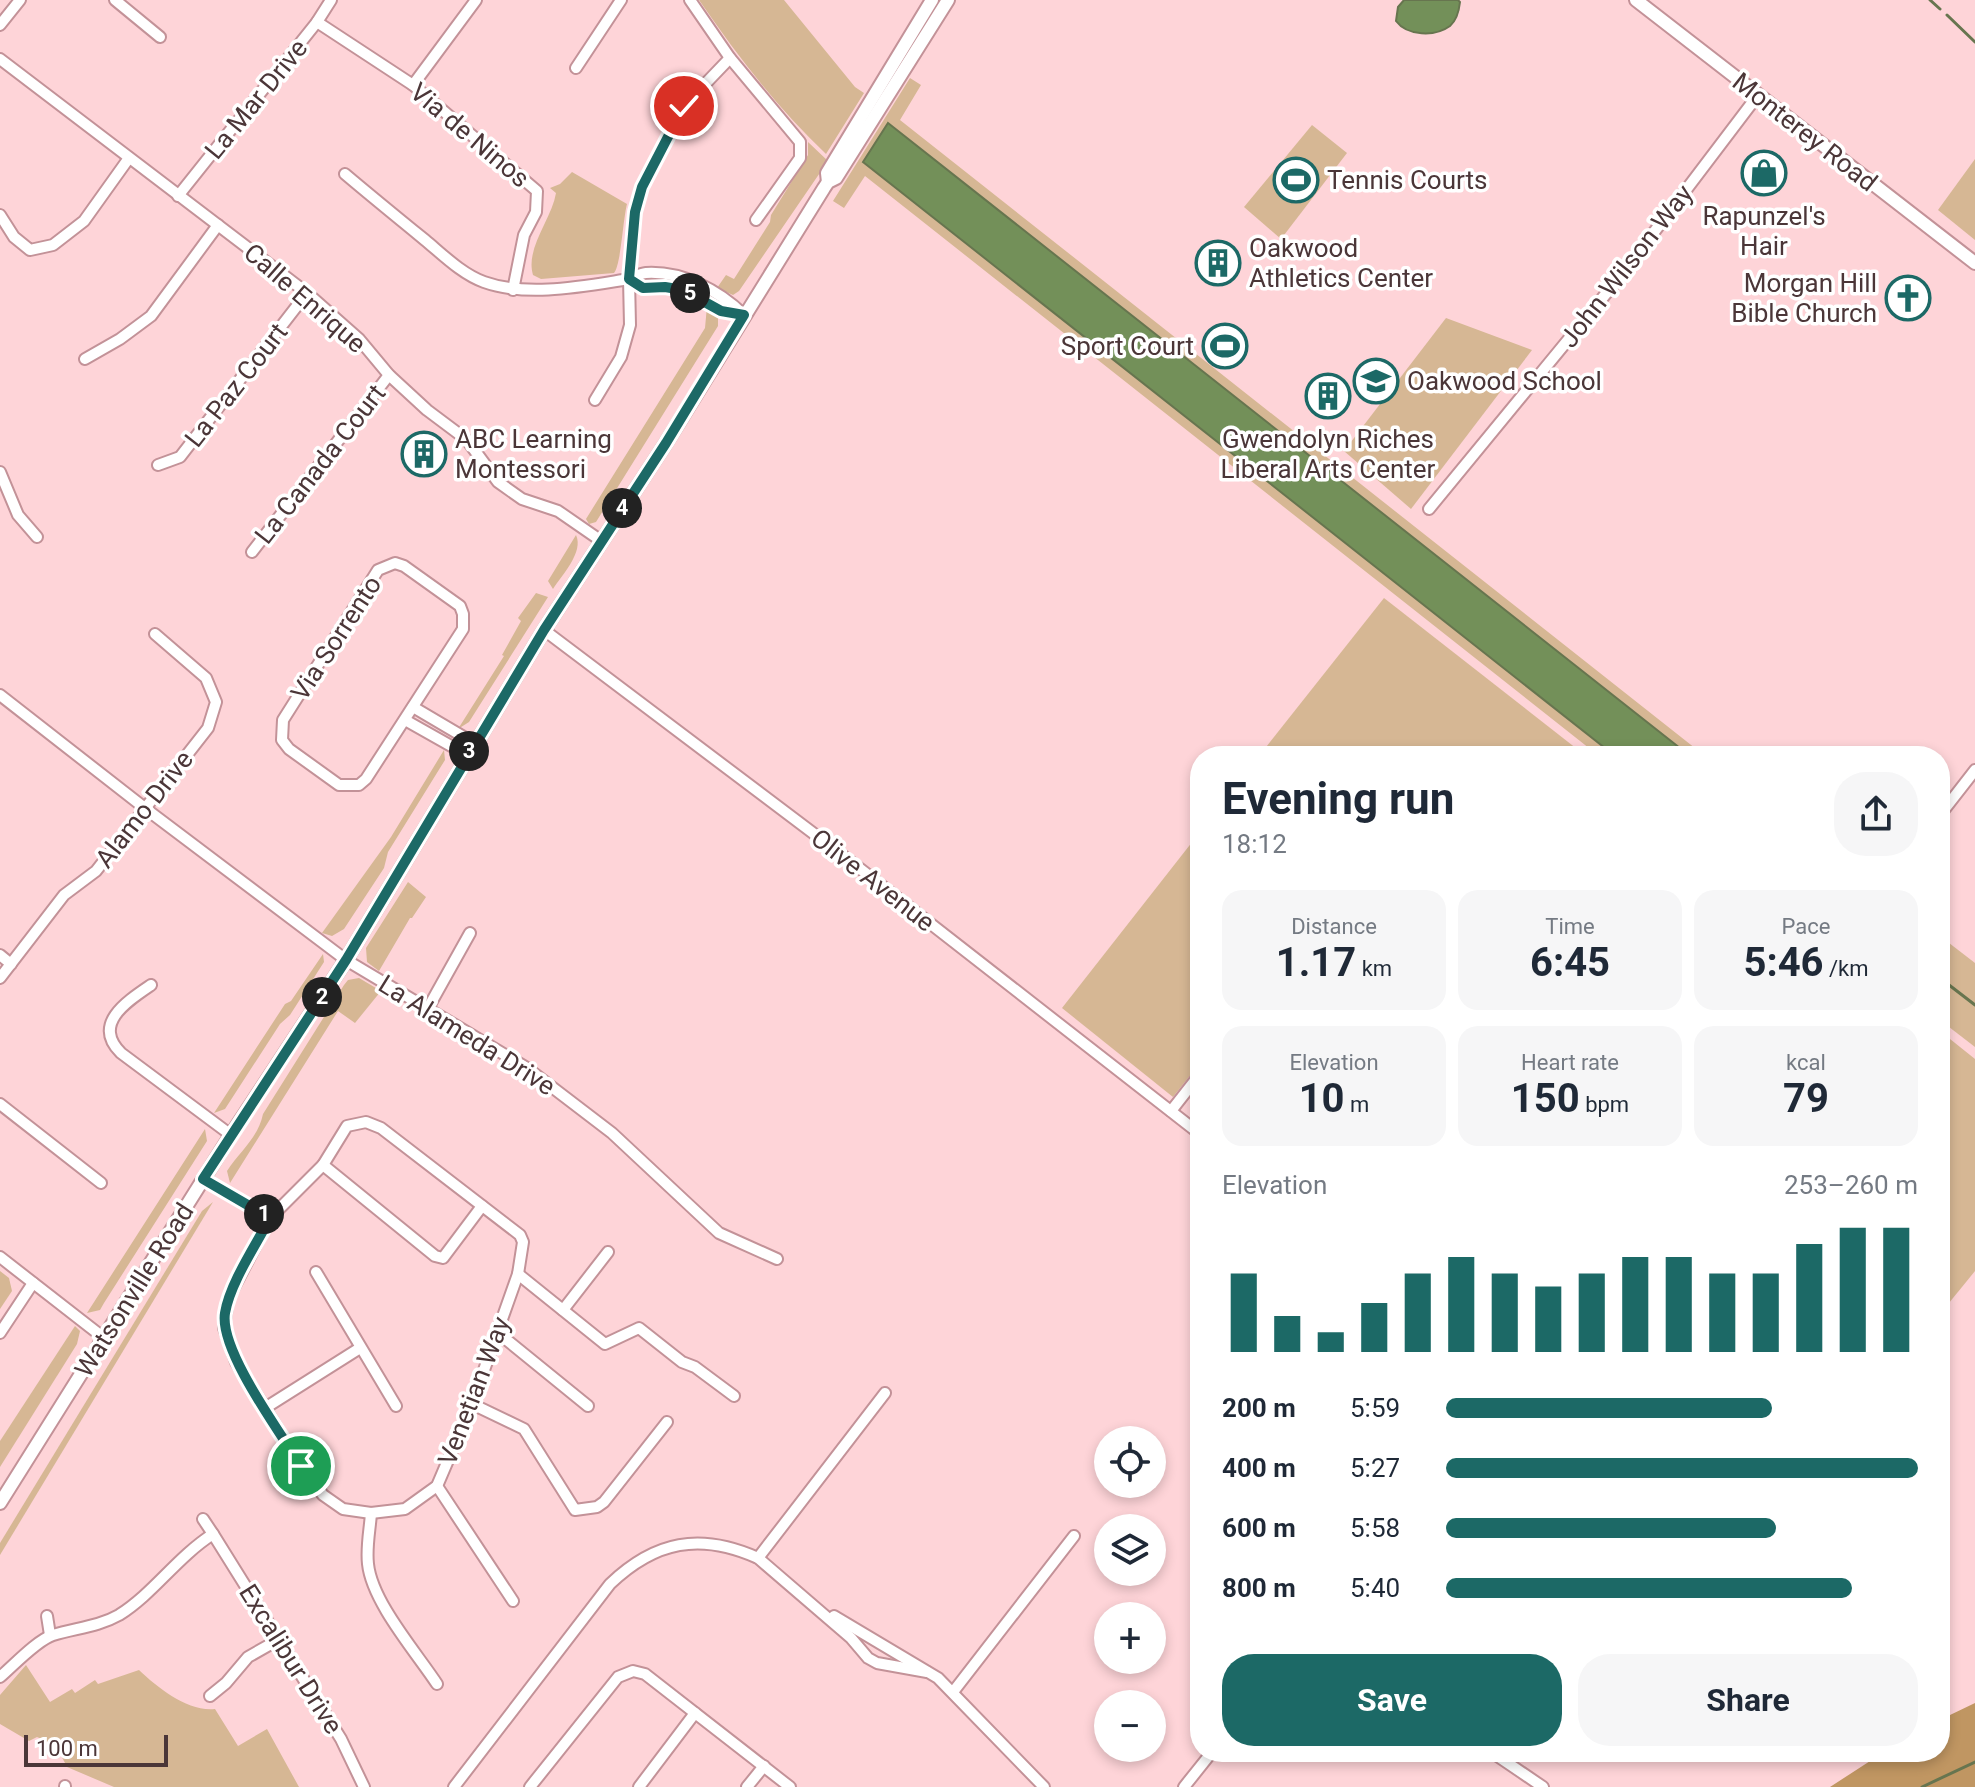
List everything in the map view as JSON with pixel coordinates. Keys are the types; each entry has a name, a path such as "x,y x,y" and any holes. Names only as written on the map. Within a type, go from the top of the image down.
{"main road":[{"name":"Watsonville Road","path":"0,1503 231,1135 346,960 544,630 666,443 828,182 827,173 845,155 932,0"},
{"name":"Watsonville Road","path":"870,114 948,0"},
{"name":"Monterey Road","path":"1636,0 1975,263"}],"street":[{"path":"0,25 20,0"},
{"path":"115,0 160,37"},
{"name":"La Mar Drive","path":"178,196 317,22 331,0"},
{"path":"413,85 476,0"},
{"path":"576,68 621,0"},
{"path":"690,0 730,58 800,142 800,158 756,220"},
{"name":"Via de Ninos","path":"317,22 413,85 537,191 536,212 524,235 513,290"},
{"path":"595,400 621,357 630,325 629,279 635,212 642,187 684,106 730,58"},
{"name":"Calle Enrique","path":"0,59 307,293 359,339 389,375 427,410 467,440 498,482 522,499 558,511 600,540"},
{"name":"John Wilson Way","path":"1429,509 1623,273 1758,95"},
{"path":"0,215 14,237 30,250 53,245 84,221 129,158"},
{"path":"345,174 459,269 482,282 513,290 629,279 643,288 683,290 721,311 744,315"},
{"path":"85,359 151,316 218,225"},
{"name":"La Paz Court","path":"158,465 180,457 307,293"},
{"name":"La Canada Court","path":"252,552 389,375"},
{"path":"0,472 18,515 37,537"},
{"name":"Via Sorrento","path":"395,563 404,566 460,606 463,614 463,629 413,707 359,785 339,785 289,749 282,740 283,720 378,570 395,563"},
{"name":"Olive Avenue","path":"544,630 854,864 1190,1126"},
{"name":"Alamo Drive","path":"0,978 64,895 96,871 208,728 216,702 206,678 155,634"},
{"name":"La Alameda Drive","path":"0,695 346,960 539,1077 612,1133 719,1233 777,1259"},
{"path":"413,707 474,743"},
{"path":"405,720 467,755"},
{"path":"1950,802 1975,770"},
{"path":"427,1010 470,933"},
{"path":"0,955 11,964"},
{"path":"151,985 119,1011 108,1028 110,1042 231,1135"},
{"path":"1171,1111 1190,1087"},
{"path":"0,1104 101,1183"},
{"name":"Venetian Way","path":"366,1122 381,1128 520,1235 523,1242 518,1274 472,1404 437,1486 405,1509 371,1513 343,1509 323,1495 301,1466 236,1362 224,1328 228,1299 270,1218 323,1165 347,1126 366,1122"},
{"path":"323,1165 435,1256 443,1258 482,1206"},
{"path":"203,1179 270,1218"},
{"path":"563,1310 608,1252"},
{"path":"0,1257 104,1338"},
{"path":"316,1272 396,1406"},
{"path":"518,1274 605,1344 639,1328 682,1362 695,1367 734,1396"},
{"path":"0,1333 33,1283"},
{"path":"497,1332 588,1406"},
{"path":"265,1408 360,1348"},
{"path":"758,1558 885,1393"},
{"path":"472,1404 524,1429 575,1510 597,1507 604,1502 667,1422"},
{"path":"437,1486 513,1601"},
{"path":"371,1513 368,1564 371,1575 380,1598 437,1684"},
{"name":"Excalibur Drive","path":"203,1519 341,1739 364,1787"},
{"path":"0,1677 50,1635 81,1630 115,1617 142,1600 162,1576 213,1534"},
{"path":"953,1692 1074,1536"},
{"path":"454,1787 610,1584 630,1565 653,1551 681,1544 707,1543 743,1551 758,1558 851,1638 868,1658 877,1663 927,1672"},
{"path":"805,1597 927,1672 953,1692 1044,1787"},
{"path":"47,1616 50,1635"},
{"path":"210,1696 248,1657 278,1640"},
{"path":"530,1787 618,1677 633,1671 645,1674 790,1787"},
{"path":"639,1787 695,1713"},
{"path":"1184,1787 1204,1762"},
{"path":"1506,1762 1543,1787"},
{"path":"747,1787 764,1766"}],"shaded area":[{"path":"699,0 784,0 855,87 864,93 826,154 758,80"},
{"path":"1404,0 1460,2 1450,26 1437,32 1422,33 1407,30 1396,21 1398,7"},
{"path":"910,78 921,85 900,120 1692,746 1586,746 865,176 844,208 833,201"},
{"path":"888,123 1677,746 1602,746 863,162"},
{"name":"Tennis Courts","path":"1312,125 1347,153 1281,239 1244,207"},
{"path":"808,142 828,161 739,291 733,295 717,288 726,275 734,279 770,222 771,215 808,155"},
{"path":"1975,159 1975,240 1938,210"},
{"path":"572,172 627,204 616,268 614,273 541,279 533,275 533,254 554,203 556,193 550,188 560,184"},
{"path":"707,306 718,318 718,326 596,522 589,524 586,519 705,328"},
{"path":"1446,318 1532,350 1411,509 1344,451"},
{"name":"Sport Court","path":"1214,328 1239,330 1236,367 1210,363"},
{"path":"576,535 575,556 553,589 548,581"},
{"path":"536,593 548,597 469,722 458,729 504,656 521,621 518,618"},
{"path":"1384,598 1573,746 1267,746"},
{"path":"444,750 445,760 388,852 384,868 344,929 332,936 322,933 391,837"},
{"path":"1190,845 1190,1076 1173,1097 1062,1008"},
{"path":"408,882 426,897 379,971 367,962 366,948"},
{"path":"1950,944 1975,963 1975,1047 1950,1028"},
{"path":"323,954 324,962 290,1015 280,1024 225,1109 214,1113 285,1004 291,1001"},
{"path":"359,978 381,991 355,1023 338,1011 230,1183 227,1171 253,1137 263,1114 344,985 348,980"},
{"path":"1950,1039 1975,1059 1975,1271 1950,1302"},
{"path":"205,1129 207,1141 100,1310 87,1313"},
{"path":"213,1202 0,1555 0,1543 202,1211"},
{"path":"0,1271 9,1278 12,1291 0,1309"},
{"path":"75,1326 80,1331 77,1344 0,1467 0,1441"},
{"path":"26,1665 50,1702 72,1689 75,1693 95,1680 98,1684 139,1670 184,1703 215,1709 238,1746 267,1729 299,1787 114,1787 67,1767 59,1752 47,1742 37,1737 29,1741 0,1724 0,1695"},
{"path":"1975,1703 1975,1787 1830,1787 1869,1762 1950,1762 1950,1715"}],"waterway":[{"path":"1930,0 1940,9"},
{"path":"1947,15 1975,42"},
{"path":"1950,986 1975,1005"},
{"path":"1922,1787 1975,1762"}],"place":[{"name":"Rapunzel's Hair","path":"1764,173"},
{"name":"Tennis Courts","path":"1296,180"},
{"name":"Oakwood Athletics Center","path":"1218,263"},
{"name":"Morgan Hill Bible Church","path":"1908,298"},
{"name":"Sport Court","path":"1225,346"},
{"name":"Oakwood School","path":"1376,381"},
{"name":"Gwendolyn Riches Liberal Arts Center","path":"1328,396"},
{"name":"ABC Learning Montessori","path":"424,454"}],"route":[{"path":"301,1466 236,1362 224,1328 228,1299 270,1218 203,1179 346,960 451,780 744,315 721,311 683,290 643,288 629,279 635,212 642,187 684,106"}]}
